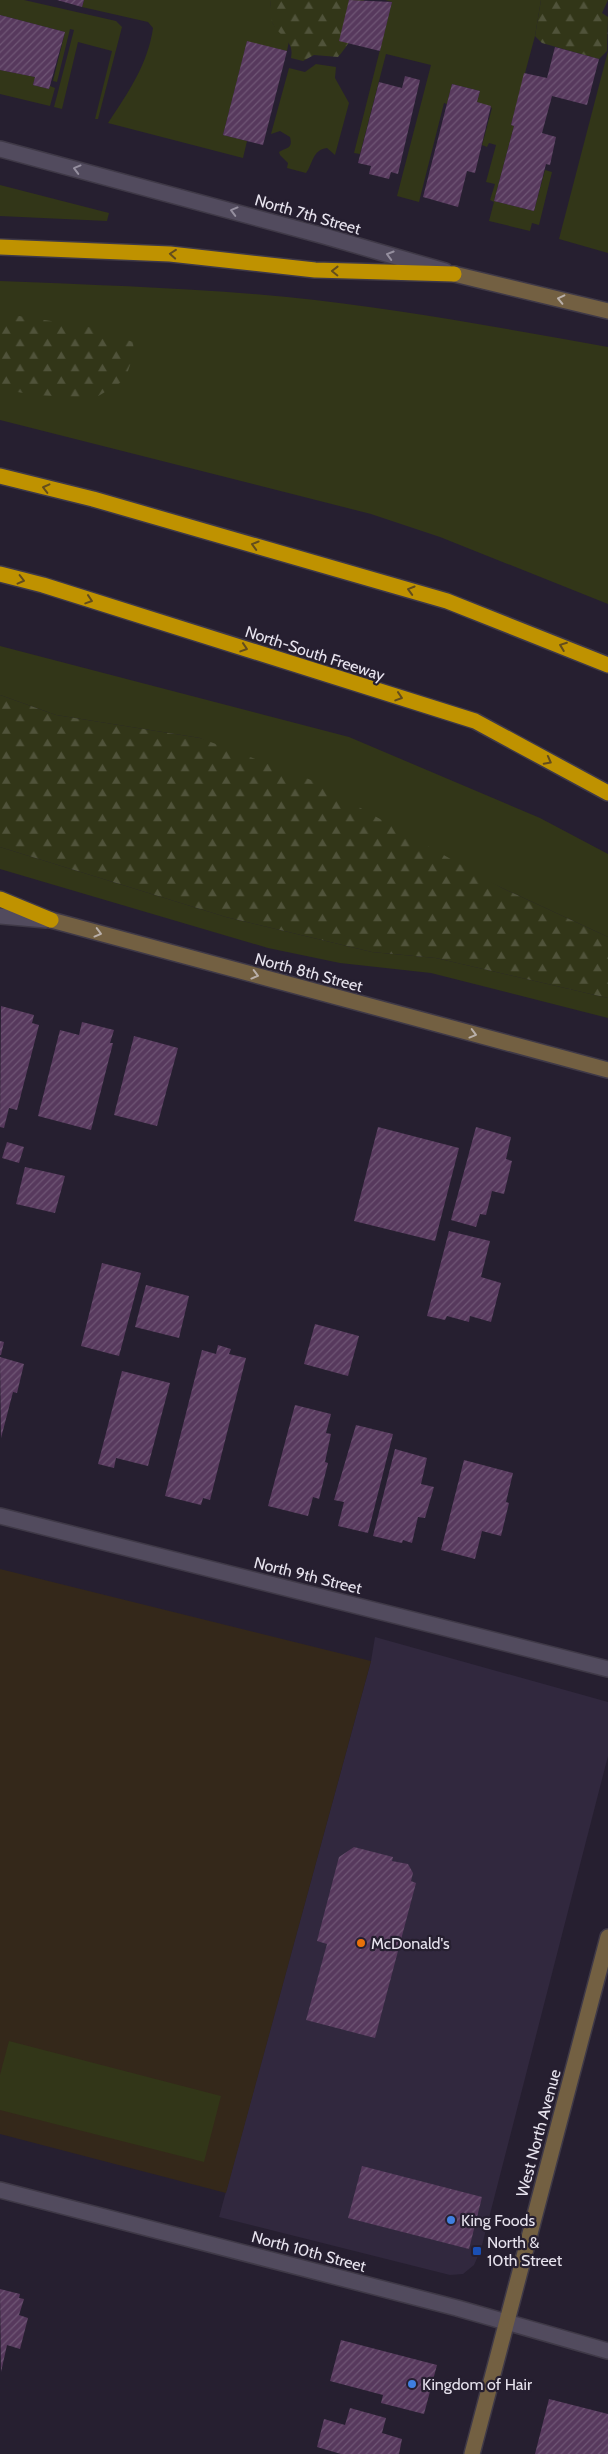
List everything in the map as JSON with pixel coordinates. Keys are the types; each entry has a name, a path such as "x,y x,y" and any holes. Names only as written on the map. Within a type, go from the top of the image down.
{"highway":[{"path":"0,247 170,254 315,270 454,274"},
{"path":"0,476 121,508 447,601 608,665"},
{"name":"North-South Freeway","path":"0,574 43,585 475,721 608,793"},
{"path":"0,899 51,920"}],"main road":[{"name":"North 7th Street","path":"454,274 608,311"},
{"name":"North 8th Street","path":"51,920 608,1070"},
{"name":"West North Avenue","path":"472,2454 608,1937"}],"street":[{"name":"North 7th Street","path":"0,149 324,236 454,274"},
{"name":"North 8th Street","path":"0,916 51,920"},
{"name":"North 9th Street","path":"0,1516 608,1669"},
{"name":"North 10th Street","path":"0,2190 506,2322 608,2351"}],"shaded area":[{"path":"0,1569 371,1661 226,2193 0,2134"},
{"path":"375,1637 608,1702 608,1756 481,2249 474,2265 463,2274 450,2275 219,2217 371,1661"}],"green space":[{"path":"0,0 24,0 116,21 122,27 98,119 95,119 112,51 78,42 62,109 54,107 74,30 70,29 57,82 53,81 65,32 0,15"},
{"path":"84,0 270,0 273,24 289,41 287,51 247,42 223,135 247,141 243,158 108,123 142,66 153,28 148,22 82,7"},
{"path":"270,0 364,0 355,30 348,44 338,57 314,55 303,61 291,58 292,52 289,43 272,22"},
{"path":"385,0 541,0 535,36 511,125 514,126 494,201 534,211 545,170 552,172 539,225 532,223 530,231 489,221 494,202 490,200 495,184 486,182 496,145 489,143 487,147 482,145 492,108 477,102 480,91 452,84 447,104 444,103 419,202 397,196 431,65 386,54 360,154 354,153 392,2"},
{"path":"541,0 608,0 602,13 608,17 607,51 599,59 542,43 535,36"},
{"path":"608,51 608,253 559,239"},
{"path":"316,64 336,67 335,78 349,103 335,155 327,148 318,151 306,173 287,168 288,163 280,155 279,152 290,146 290,137 280,131 271,134 289,68 305,72"},
{"path":"0,70 35,77 33,85 49,89 50,86 55,88 50,106 0,94"},
{"path":"0,185 109,213 107,221 0,216"},
{"path":"0,281 180,289 287,297 408,313 608,347 608,604 440,537 371,514 0,420"},
{"path":"19,316 89,327 133,342 134,353 125,380 95,398 35,395 0,389 0,317"},
{"path":"0,646 349,737 540,818 608,854 608,937 502,888 200,738 56,715 0,695"},
{"path":"0,695 56,715 200,738 311,780 502,888 608,937 608,998 436,958 372,952 226,917 0,847"},
{"path":"0,847 226,917 372,952 436,958 608,998 608,1018 431,973 340,963 268,948 0,869"},
{"path":"9,2041 221,2096 204,2162 0,2110 0,2075"}],"building":[{"path":"57,0 84,0 82,7"},
{"path":"349,0 392,2 380,51 339,41"},
{"path":"0,15 65,32 49,89 33,85 35,77 0,70"},
{"path":"247,41 287,51 263,145 223,135"},
{"path":"555,47 599,59 587,105 552,96 542,133 556,137 550,165 546,164 534,211 494,201 514,126 511,125 524,73 547,78"},
{"path":"405,76 420,80 398,174 391,172 389,179 369,174 371,166 358,163 379,82 402,88"},
{"path":"452,84 480,91 477,102 491,106 475,173 467,171 458,207 423,197"},
{"path":"1,1006 34,1015 32,1023 39,1025 17,1110 9,1108 4,1128 0,1127"},
{"path":"82,1022 114,1030 110,1043 113,1043 91,1130 38,1116 60,1030 79,1035"},
{"path":"134,1036 178,1048 157,1126 114,1115"},
{"path":"378,1127 459,1148 435,1241 354,1221"},
{"path":"476,1127 511,1137 506,1159 512,1161 504,1194 492,1191 486,1215 480,1214 476,1227 451,1220"},
{"path":"7,1142 24,1147 19,1163 2,1158"},
{"path":"25,1167 65,1176 55,1213 16,1204"},
{"path":"449,1231 490,1241 481,1277 501,1283 491,1322 470,1316 469,1322 447,1316 445,1320 427,1316"},
{"path":"102,1263 141,1273 119,1356 81,1346"},
{"path":"146,1285 189,1296 179,1338 135,1327"},
{"path":"315,1324 359,1336 348,1376 304,1364"},
{"path":"0,1341 4,1342 1,1355 0,1355"},
{"path":"218,1345 231,1349 229,1354 246,1358 210,1500 203,1498 201,1505 165,1496 202,1350 216,1354"},
{"path":"0,1357 24,1364 17,1393 13,1392 1,1438"},
{"path":"122,1371 170,1383 148,1466 116,1458 114,1468 98,1464"},
{"path":"295,1405 331,1414 326,1433 331,1434 325,1462 328,1463 319,1499 313,1497 308,1516 268,1506"},
{"path":"356,1425 393,1434 368,1533 338,1526 344,1502 334,1500"},
{"path":"395,1449 427,1458 421,1484 434,1487 425,1518 418,1517 412,1543 403,1540 402,1543 373,1536"},
{"path":"464,1460 513,1473 506,1502 509,1503 501,1536 482,1531 475,1559 441,1550"},
{"name":"McDonald's","path":"354,1847 393,1857 392,1861 408,1864 413,1873 411,1881 416,1883 375,2038 306,2020 327,1944 317,1941 339,1857"},
{"path":"362,2166 482,2197 469,2249 348,2218"},
{"path":"0,2289 20,2294 19,2298 24,2299 19,2315 28,2318 20,2349 7,2345 1,2372"},
{"path":"341,2340 437,2365 424,2414 381,2403 383,2395 330,2381"},
{"path":"549,2399 608,2414 608,2454 535,2454"},
{"path":"350,2408 386,2418 382,2433 402,2439 399,2454 341,2454 317,2447 324,2419 345,2425"}],"place":[{"name":"McDonald's","path":"361,1943"},
{"name":"King Foods","path":"451,2220"},
{"name":"North & 10th Street","path":"477,2251"},
{"name":"Kingdom of Hair","path":"412,2384"}]}
